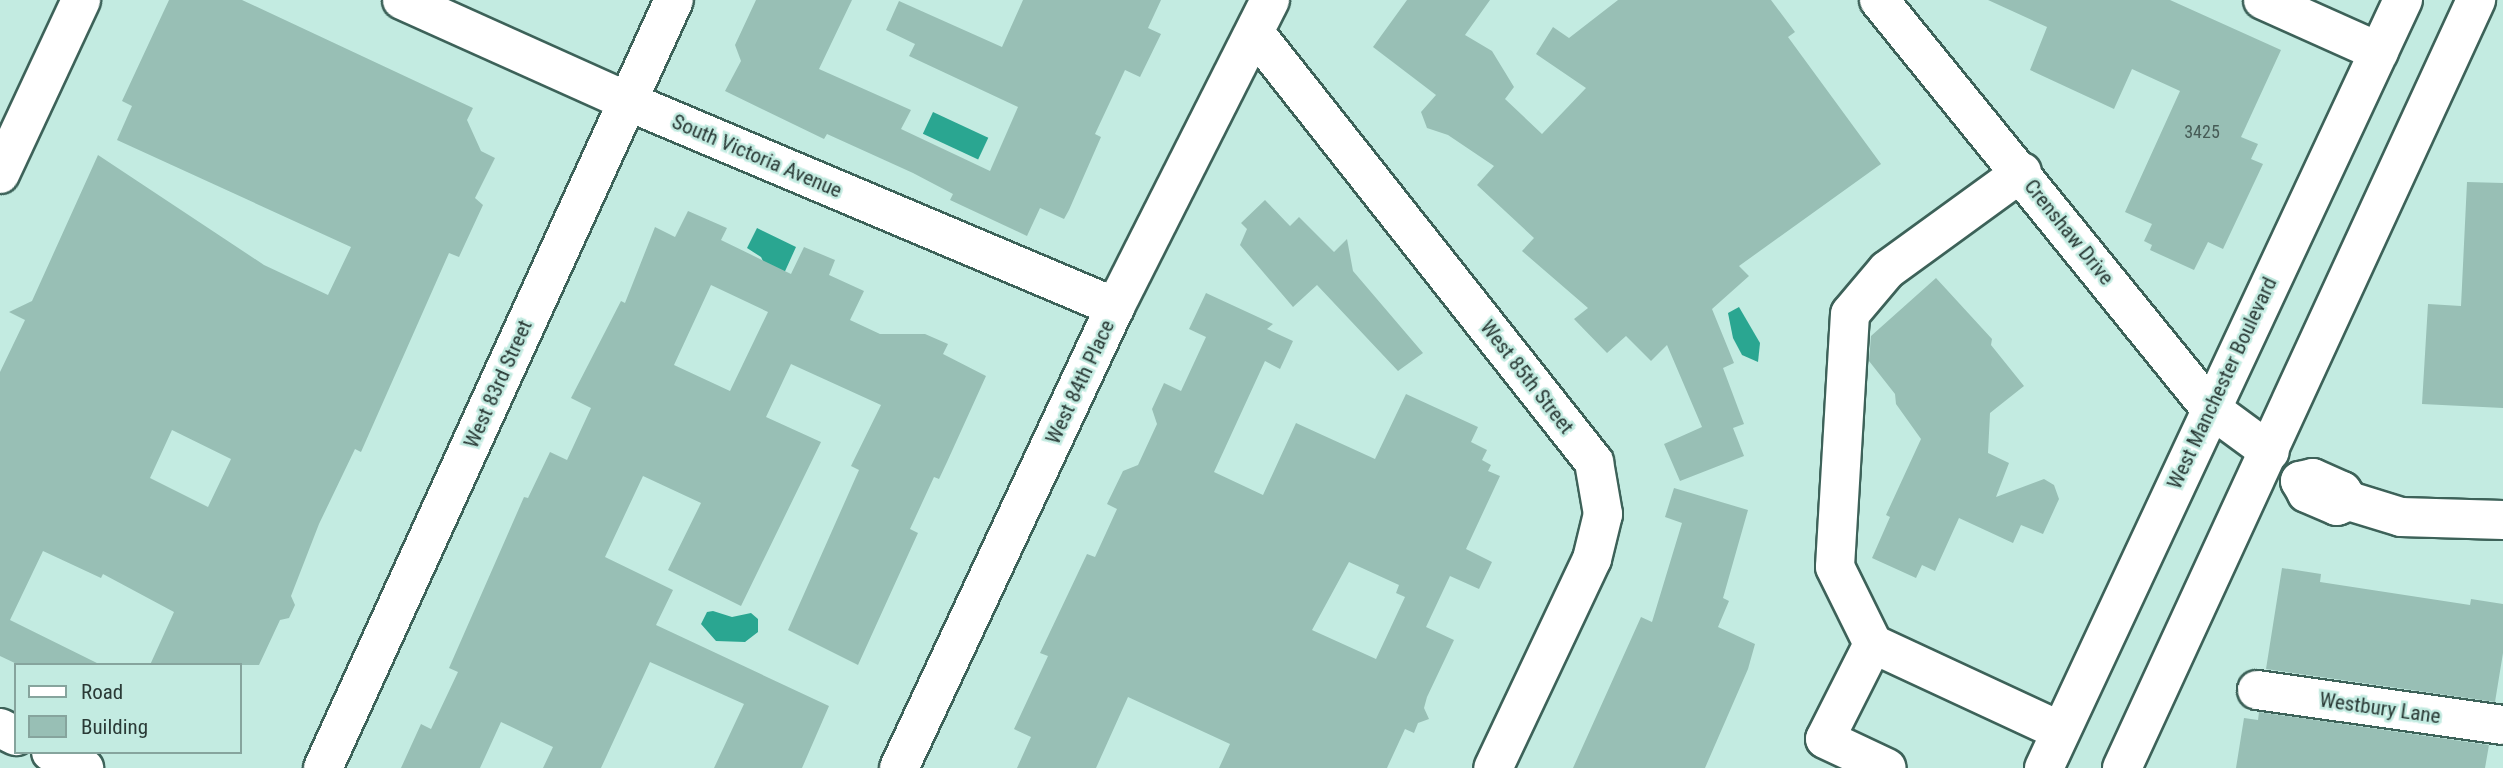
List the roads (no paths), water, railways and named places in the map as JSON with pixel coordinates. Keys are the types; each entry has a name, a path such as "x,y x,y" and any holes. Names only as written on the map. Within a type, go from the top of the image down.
{"street":[{"path":"0,174 81,0"},
{"name":"South Victoria Avenue","path":"401,0 627,101 1115,307"},
{"name":"West 83rd Street","path":"323,768 674,0"},
{"name":"Crenshaw Drive","path":"1879,0 2022,172 2210,408 2270,452 2301,481 2313,478 2342,491 2349,501 2401,517 2503,520"},
{"path":"2263,0 2379,52"},
{"name":"West Manchester Boulevard","path":"2044,768 2403,0"},
{"path":"2122,768 2270,452 2476,0"},
{"name":"West 84th Place","path":"899,768 1115,307 1263,16"},
{"name":"West 85th Street","path":"1263,16 1594,462 1603,514 1592,559 1493,768"},
{"path":"2022,172 1887,270 1850,314 1835,567 1873,644 2060,731"},
{"path":"1873,644 1825,739 1887,768"},
{"name":"Westbury Lane","path":"2257,691 2503,725"},
{"path":"55,754 84,768"}]}
